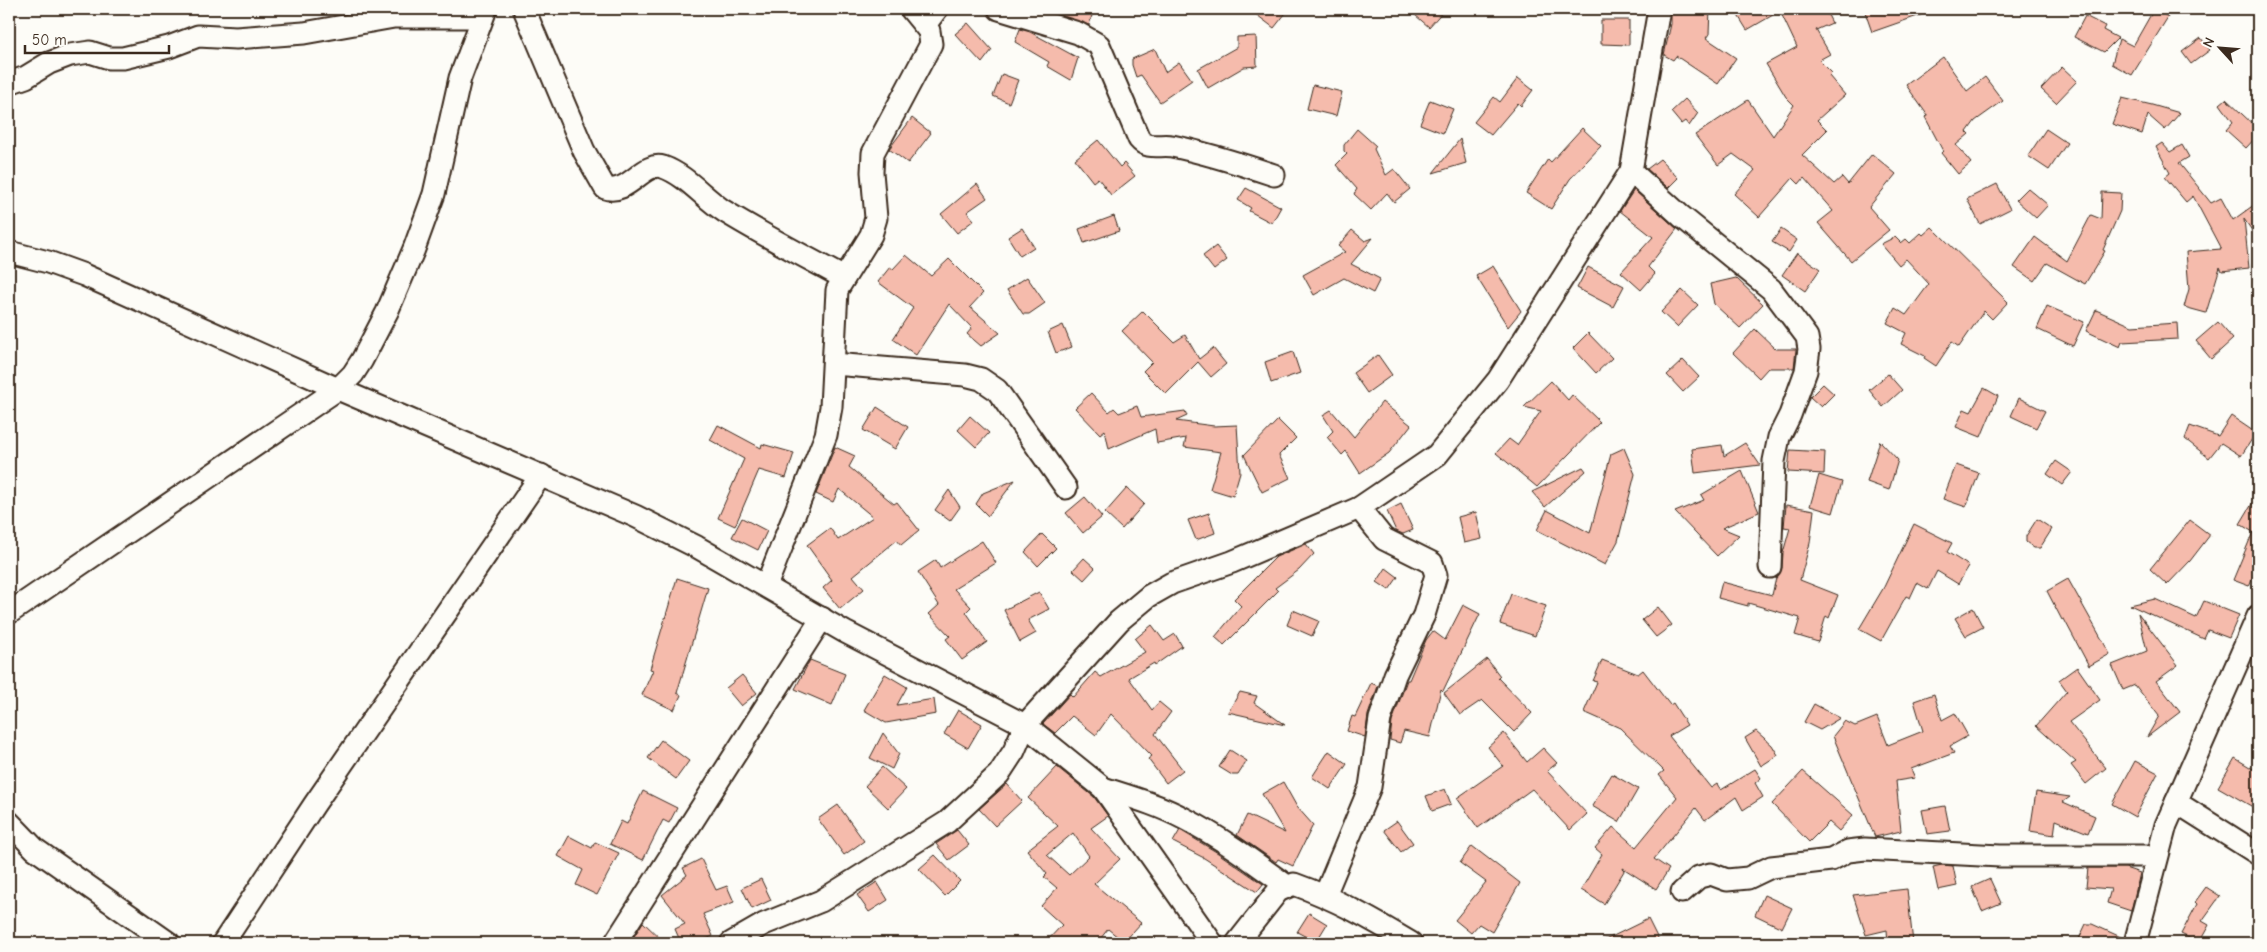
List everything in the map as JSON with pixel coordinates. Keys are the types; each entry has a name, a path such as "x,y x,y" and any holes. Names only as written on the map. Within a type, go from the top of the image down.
{"street":[{"path":"524,9 584,151 605,188 615,189 624,186 650,168 661,167 678,175 726,212 844,278"},
{"path":"766,586 830,422 837,290 875,226 876,208 872,159 928,51 931,37 931,17 911,9"},
{"path":"999,9 1078,33 1099,45 1139,139 1146,145 1172,146 1274,174"},
{"path":"731,943 764,924 821,901 947,822 999,774 1014,751 1025,725 1119,621 1149,596 1172,583 1232,562 1359,508 1437,455 1486,395 1514,356 1631,171 1659,9"},
{"path":"9,83 26,77 49,63 70,55 90,52 109,58 123,58 169,47 198,36 236,38 304,33 394,17 484,13 460,78 434,194 414,249 387,312 353,374 338,390 9,613"},
{"path":"1631,171 1681,216 1771,289 1807,337 1809,349 1806,371 1790,416 1779,437 1774,461 1770,567"},
{"path":"9,252 48,262 84,275 338,390 635,516 697,547 854,637 1025,725 1103,788 1212,943"},
{"path":"834,364 965,375 981,379 997,390 1066,488"},
{"path":"222,943 314,805 541,475"},
{"path":"1325,895 1370,787 1380,719 1389,690 1424,615 1436,575 1432,563 1380,536 1359,508"},
{"path":"2135,943 2156,856 2166,825 2258,616"},
{"path":"615,943 822,618"},
{"path":"1103,788 1146,801 1185,818 1241,851 1287,886"},
{"path":"2176,802 2258,854"},
{"path":"9,822 36,849 169,943"},
{"path":"1682,892 1699,877 1711,874 1727,880 1748,878 1771,867 1830,860 1848,851 1865,849 2000,856 2156,856"},
{"path":"1237,943 1278,891 1294,884 1325,895 1376,921 1411,943"}],"building":[{"path":"1041,9 1094,9 1089,25"},
{"path":"1249,9 1289,9 1274,28"},
{"path":"1408,9 1445,9 1429,27"},
{"path":"1671,9 1710,9 1709,34 1706,38 1736,58 1718,84 1676,56 1673,60 1664,55 1671,24"},
{"path":"1734,9 1825,9 1832,23 1816,30 1830,54 1819,60 1832,73 1829,76 1845,95 1817,120 1827,130 1802,155 1834,184 1842,177 1848,184 1872,154 1896,174 1869,207 1889,230 1851,261 1818,223 1833,211 1804,178 1799,184 1793,178 1759,217 1734,194 1755,170 1733,154 1718,165 1695,135 1748,100 1773,136 1794,105 1786,97 1766,64 1797,47 1780,11 1747,30"},
{"path":"1873,9 1932,9 1932,11 1872,32 1865,12"},
{"path":"2154,9 2168,17 2132,75 2112,64 2119,39 2133,46"},
{"path":"2085,16 2105,26 2103,30 2118,38 2104,52 2074,37"},
{"path":"1601,20 1629,20 1629,45 1601,44"},
{"path":"968,23 992,50 982,63 955,34"},
{"path":"1020,29 1030,32 1078,58 1071,80 1047,66 1049,62 1015,42"},
{"path":"1256,36 1257,66 1244,67 1208,88 1198,69 1237,47 1237,37"},
{"path":"2201,38 2210,50 2191,64 2182,52"},
{"path":"1155,49 1165,72 1179,62 1192,80 1160,102 1141,75 1136,77 1132,65 1132,59"},
{"path":"1943,57 1967,91 1985,77 2003,101 1975,121 1967,132 1969,134 1956,145 1971,163 1958,174 1941,153 1943,151 1925,117 1928,116 1906,85"},
{"path":"2062,67 2077,81 2056,103 2041,89"},
{"path":"1002,74 1018,80 1009,103 993,96"},
{"path":"1518,78 1533,90 1521,106 1518,103 1491,135 1474,122 1494,97 1500,102"},
{"path":"1313,85 1342,92 1336,116 1307,109"},
{"path":"2122,98 2180,113 2165,130 2148,115 2142,134 2112,124"},
{"path":"1685,99 1698,113 1689,126 1685,121 1681,124 1671,112"},
{"path":"2226,99 2258,129 2258,135 2246,148 2226,130 2233,122 2220,104"},
{"path":"1430,100 1453,109 1443,133 1420,124"},
{"path":"912,118 931,133 908,163 889,149"},
{"path":"1582,128 1601,146 1570,179 1551,209 1526,193 1548,159 1551,162"},
{"path":"1357,129 1376,146 1374,149 1386,175 1394,169 1410,189 1394,202 1387,193 1371,210 1354,194 1357,189 1336,165 1347,154 1344,151 1344,145"},
{"path":"2046,129 2067,143 2049,170 2028,156"},
{"path":"1460,139 1466,163 1433,173"},
{"path":"1098,140 1120,167 1124,163 1135,176 1111,195 1098,178 1093,182 1075,159"},
{"path":"2162,143 2170,152 2182,145 2189,157 2179,163 2211,203 2221,198 2233,220 2258,202 2258,239 2244,219 2249,268 2222,271 2220,267 2206,313 2184,307 2189,289 2186,252 2221,249 2193,196 2186,202 2165,177 2170,173 2156,147"},
{"path":"1660,159 1678,178 1668,188 1647,169"},
{"path":"977,184 987,198 967,212 974,220 957,233 941,214"},
{"path":"1997,184 2010,209 1980,224 1967,199"},
{"path":"1246,188 1281,207 1272,223 1249,211 1251,208 1238,200"},
{"path":"2028,188 2048,205 2036,218 2016,200"},
{"path":"1634,190 1677,229 1648,267 1655,274 1641,290 1621,272 1653,237 1620,211"},
{"path":"2102,192 2121,193 2120,211 2103,250 2105,251 2085,284 2047,263 2034,281 2014,267 2035,237 2067,261 2091,215 2101,219"},
{"path":"1114,216 1119,231 1084,243 1079,229"},
{"path":"1932,227 2008,302 1992,319 1984,311 1959,347 1952,342 1936,366 1924,358 1925,356 1901,344 1906,333 1887,323 1895,308 1906,315 1929,284 1906,259 1899,265 1881,244 1895,237 1901,243 1906,239 1910,243 1921,233 1923,235"},
{"path":"1022,228 1034,247 1020,256 1008,237"},
{"path":"1781,229 1797,240 1789,252 1772,242"},
{"path":"1352,230 1365,241 1373,238 1351,264 1380,279 1373,293 1344,278 1314,295 1303,275 1345,252 1338,246"},
{"path":"1216,246 1227,260 1214,270 1203,256"},
{"path":"1797,253 1820,269 1805,291 1782,275"},
{"path":"906,255 931,276 949,259 983,293 970,307 1000,333 981,346 967,334 972,328 949,304 916,355 893,339 913,308 878,282 890,267 893,269"},
{"path":"1493,266 1521,311 1508,327 1476,276"},
{"path":"1588,267 1624,286 1613,307 1577,288"},
{"path":"1027,277 1045,303 1029,314 1023,314 1007,290"},
{"path":"1736,278 1763,304 1740,328 1714,304 1710,284"},
{"path":"1682,290 1698,305 1677,327 1661,312"},
{"path":"2047,306 2084,322 2073,346 2037,329"},
{"path":"2096,310 2132,326 2177,323 2178,339 2122,342 2120,347 2086,331"},
{"path":"1143,311 1174,342 1185,335 1199,359 1213,348 1226,364 1211,377 1198,362 1166,394 1143,371 1152,362 1122,331"},
{"path":"2218,322 2233,339 2211,359 2196,341"},
{"path":"1063,325 1072,347 1056,353 1048,332"},
{"path":"1755,329 1776,349 1796,349 1794,368 1768,368 1759,378 1733,353"},
{"path":"1588,333 1612,358 1596,373 1573,348"},
{"path":"1293,352 1300,373 1271,383 1265,362"},
{"path":"1378,355 1392,375 1367,393 1353,373"},
{"path":"1683,360 1699,377 1683,392 1667,375"},
{"path":"1888,374 1902,390 1883,407 1869,390"},
{"path":"1551,381 1568,400 1572,395 1600,422 1537,487 1496,453 1509,439 1517,445 1541,411 1524,407"},
{"path":"1823,384 1834,394 1821,407 1810,397"},
{"path":"1984,388 1998,396 1981,437 1956,427 1964,409 1971,412"},
{"path":"1091,393 1109,412 1114,408 1119,413 1137,406 1141,417 1185,411 1187,416 1176,421 1214,426 1237,425 1240,472 1233,496 1210,489 1221,452 1184,447 1186,438 1157,443 1155,429 1109,449 1105,430 1100,434 1075,408"},
{"path":"2019,398 2045,411 2036,428 2011,416"},
{"path":"1382,402 1411,425 1389,453 1360,473 1346,451 1342,455 1327,437 1333,431 1323,415 1331,410 1354,437"},
{"path":"877,407 908,427 895,449 863,430"},
{"path":"970,416 989,433 976,447 958,430"},
{"path":"2231,416 2256,433 2241,456 2221,443 2209,458 2185,439 2190,426 2218,436"},
{"path":"1278,420 1296,438 1279,455 1290,478 1262,492 1244,455"},
{"path":"718,425 761,448 762,444 794,453 786,478 759,470 735,526 718,518 744,459 710,440"},
{"path":"1880,441 1898,460 1889,490 1867,482"},
{"path":"1745,443 1760,465 1695,473 1692,449 1722,445 1724,456"},
{"path":"835,447 855,456 849,467 894,504 897,502 919,530 901,545 897,540 853,576 864,589 840,609 823,588 832,580 807,545 830,528 838,540 873,517 839,489 833,502 816,494"},
{"path":"1624,448 1635,474 1618,541 1605,565 1537,530 1547,510 1590,533 1611,454"},
{"path":"1790,450 1825,452 1824,474 1788,472"},
{"path":"2056,461 2072,472 2062,485 2047,474"},
{"path":"1956,465 1979,473 1966,507 1943,499"},
{"path":"1583,467 1586,471 1545,507 1532,492"},
{"path":"1742,471 1759,512 1722,528 1739,535 1717,556 1675,512 1704,500 1701,495"},
{"path":"1819,475 1842,482 1833,513 1810,506"},
{"path":"1015,480 988,516 976,504 983,493"},
{"path":"1127,488 1144,504 1122,529 1105,513"},
{"path":"949,490 960,507 950,521 935,510"},
{"path":"2258,494 2258,565 2249,586 2233,580 2253,532 2240,524"},
{"path":"1085,497 1102,517 1083,533 1066,513"},
{"path":"1401,504 1413,530 1403,534 1396,531 1387,511"},
{"path":"1786,505 1814,510 1810,543 1800,580 1838,595 1829,618 1826,616 1818,642 1795,635 1800,618 1748,603 1748,606 1718,598 1722,582 1772,595 1776,578 1782,568 1783,553 1790,528 1784,527"},
{"path":"1476,512 1482,539 1464,543 1458,517"},
{"path":"1209,513 1215,533 1196,540 1188,520"},
{"path":"742,518 767,531 758,550 732,537"},
{"path":"2037,519 2052,529 2040,548 2034,548 2026,542 2026,536"},
{"path":"2190,520 2210,535 2190,561 2167,585 2150,569"},
{"path":"1914,524 1952,543 1947,552 1969,566 1958,584 1937,571 1928,589 1917,583 1910,598 1906,596 1881,641 1859,629 1884,587"},
{"path":"1042,534 1056,548 1038,566 1025,552"},
{"path":"982,541 996,563 954,589 971,607 966,612 987,642 962,660 946,639 950,636 929,614 939,605 918,572 936,560 940,568"},
{"path":"1306,544 1314,554 1299,570 1275,588 1278,591 1224,645 1215,637 1241,606 1234,599 1276,557"},
{"path":"1084,558 1095,568 1084,580 1073,570"},
{"path":"1386,568 1398,577 1389,590 1377,582"},
{"path":"677,578 708,588 677,693 681,695 674,710 642,695 653,670 650,669"},
{"path":"2068,579 2110,654 2089,666 2047,591"},
{"path":"1039,592 1049,609 1028,620 1036,633 1020,642 1004,610"},
{"path":"1511,594 1546,606 1535,636 1500,624"},
{"path":"2155,599 2196,618 2204,601 2239,615 2229,638 2208,630 2204,639 2130,605"},
{"path":"1463,605 1480,614 1443,691 1441,689 1430,737 1404,731 1400,743 1390,740 1392,722 1407,680 1409,680 1426,640 1433,631 1445,640"},
{"path":"1658,607 1672,625 1656,637 1642,620"},
{"path":"1973,608 1983,627 1966,636 1955,618"},
{"path":"1293,610 1319,621 1312,636 1287,625"},
{"path":"2138,613 2178,665 2156,681 2180,712 2147,737 2159,716 2135,685 2123,690 2112,665 2147,651"},
{"path":"1152,625 1164,641 1175,634 1182,646 1155,665 1154,663 1129,678 1152,710 1159,702 1171,712 1155,734 1183,770 1166,783 1148,759 1152,756 1111,714 1096,735 1072,716 1055,733 1043,724 1070,694 1073,697 1095,672 1101,677 1145,652 1135,639"},
{"path":"1487,659 1500,676 1498,678 1532,713 1514,732 1482,700 1460,715 1444,693"},
{"path":"810,660 845,674 832,705 795,689"},
{"path":"1602,660 1638,674 1643,670 1670,705 1673,703 1687,725 1669,736 1711,788 1717,784 1721,790 1755,769 1761,778 1755,783 1763,797 1743,810 1736,797 1705,820 1696,808 1654,859 1669,869 1656,889 1623,868 1624,871 1604,904 1581,890 1602,854 1595,848 1613,827 1636,847 1677,797 1659,775 1664,771 1620,728 1584,712 1597,682 1593,681"},
{"path":"2077,667 2100,700 2069,722 2106,768 2086,784 2071,765 2076,762 2036,726 2067,691 2059,680"},
{"path":"885,674 907,687 897,705 934,699 936,714 886,723 864,710"},
{"path":"742,675 757,693 741,706 726,688"},
{"path":"1371,683 1378,686 1368,715 1365,737 1347,731 1352,716 1355,717"},
{"path":"1240,692 1257,696 1254,703 1285,725 1228,712"},
{"path":"1934,694 1942,720 1955,713 1968,736 1950,746 1954,753 1911,769 1915,778 1896,781 1901,831 1875,837 1833,736 1845,721 1855,726 1877,717 1888,745 1923,731 1914,701"},
{"path":"1814,704 1840,718 1820,730 1804,722"},
{"path":"958,710 982,724 968,748 944,734"},
{"path":"1756,731 1772,745 1778,755 1761,766 1745,738"},
{"path":"883,733 899,754 892,769 870,758"},
{"path":"1504,733 1527,762 1543,748 1557,763 1547,771 1587,814 1570,830 1532,789 1478,828 1457,798 1503,766 1488,747"},
{"path":"661,740 689,761 676,779 648,758"},
{"path":"1230,750 1247,761 1238,775 1232,775 1219,767"},
{"path":"1329,751 1347,764 1330,789 1312,777"},
{"path":"2235,758 2258,772 2258,810 2218,787"},
{"path":"2135,761 2158,773 2135,817 2112,804"},
{"path":"882,767 906,789 888,808 865,786"},
{"path":"1057,767 1094,797 1108,816 1091,828 1120,859 1094,884 1141,923 1124,942 1108,929 1097,943 1045,943 1062,925 1041,906 1057,888 1044,877 1047,874 1027,850 1058,826 1028,798","holes":["1073,833 1089,856 1069,875 1047,855"]},
{"path":"1803,771 1853,815 1839,831 1829,822 1809,842 1772,804"},
{"path":"1612,774 1638,789 1619,822 1592,806"},
{"path":"1283,782 1297,807 1313,825 1293,866 1278,859 1276,862 1237,835 1247,815 1285,833 1262,794"},
{"path":"1007,784 1022,801 995,826 979,809"},
{"path":"1445,789 1451,804 1432,811 1426,796"},
{"path":"643,791 677,808 669,823 663,820 643,860 610,844 621,821 627,824"},
{"path":"2036,792 2070,797 2063,802 2095,816 2088,833 2056,820 2054,835 2030,831"},
{"path":"838,805 864,841 844,855 818,819"},
{"path":"1945,806 1950,831 1927,834 1922,810"},
{"path":"1397,821 1413,843 1401,852 1384,830"},
{"path":"957,830 969,845 949,860 936,844"},
{"path":"1180,830 1263,884 1257,892 1204,858 1173,842"},
{"path":"569,836 592,848 595,842 619,853 597,895 576,885 583,870 558,856"},
{"path":"1472,846 1520,883 1492,932 1479,924 1471,933 1455,920 1486,882 1460,863"},
{"path":"935,855 960,881 945,896 919,869"},
{"path":"701,859 716,890 727,886 734,902 703,914 713,936 697,943 681,943 675,929 685,924 662,895 687,875 683,868"},
{"path":"1942,865 1953,866 1957,886 1938,890 1933,867"},
{"path":"2088,868 2125,868 2140,873 2131,911 2107,903 2111,889 2086,887"},
{"path":"761,879 771,900 752,909 742,888"},
{"path":"1990,879 2001,903 1982,911 1972,887"},
{"path":"877,882 888,900 869,912 857,895"},
{"path":"2206,887 2220,896 2202,921 2209,925 2199,943 2181,934 2197,904 2195,902"},
{"path":"1907,889 1913,943 1888,943 1887,930 1866,935 1853,895"},
{"path":"1764,895 1792,908 1782,928 1755,915"},
{"path":"1309,913 1327,924 1316,942 1297,932"},
{"path":"1648,919 1660,943 1599,943"},
{"path":"643,922 665,943 630,943"},
{"path":"2086,924 2092,924 2123,938 2123,943 2077,943"}]}
